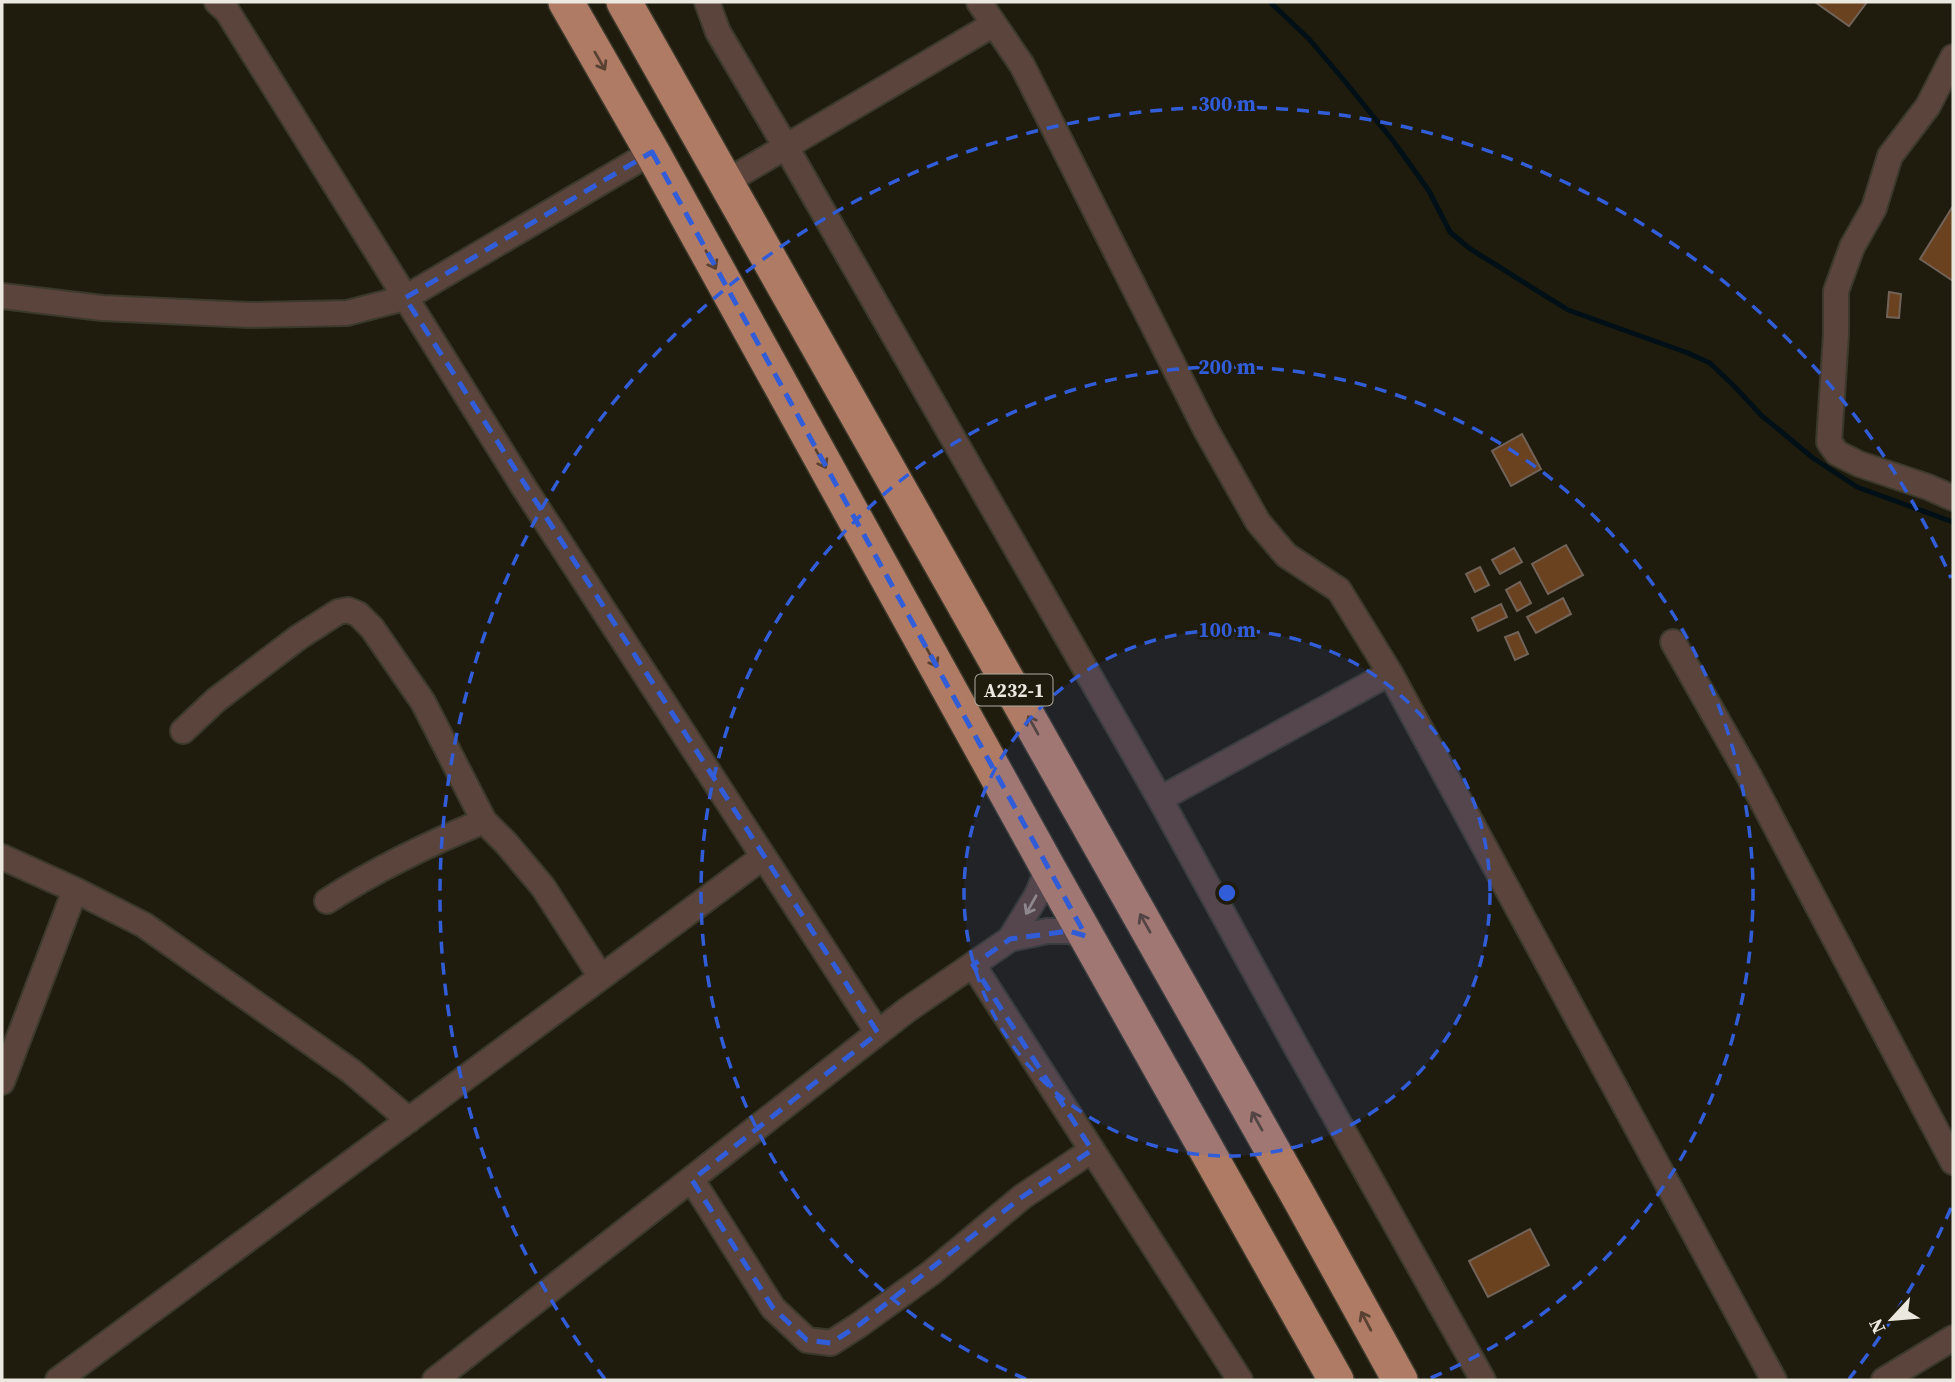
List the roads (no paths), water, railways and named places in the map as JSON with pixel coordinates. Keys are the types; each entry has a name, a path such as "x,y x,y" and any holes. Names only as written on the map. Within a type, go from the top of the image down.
{"highway":[{"name":"A232-1","path":"566,2 1336,1380"},
{"name":"A232-1","path":"624,2 1400,1380"}],"street":[{"path":"217,2 227,11 523,486 878,1033"},
{"path":"707,2 718,32 1160,799 1483,1380"},
{"path":"979,2 1022,65 1206,430 1258,522 1286,555 1339,590 1390,673 1774,1380"},
{"path":"726,182 994,23"},
{"path":"1953,57 1928,106 1890,156 1874,208 1852,247 1836,291 1829,442 1837,453 1859,464 1953,498"},
{"path":"2,296 102,308 249,315 347,313 405,298 652,152"},
{"path":"183,731 216,700 299,637 338,612 348,610 358,614 372,628 423,702 484,821 543,887 601,978"},
{"path":"1673,642 1750,778 1953,1162"},
{"path":"1160,799 1390,673"},
{"path":"327,901 364,877 424,846 484,821"},
{"path":"2,857 144,925 351,1072 409,1120"},
{"path":"58,1380 764,857"},
{"path":"1010,939 1037,895 1048,868"},
{"path":"2,1082 75,890"},
{"path":"435,1380 907,1010 1010,939 1047,931 1069,931 1086,936"},
{"path":"973,965 1240,1380"},
{"path":"692,1180 774,1307 807,1340 831,1343 931,1273 1022,1197 1092,1150"},
{"path":"1884,1380 1953,1338"}],"waterway":[{"path":"1270,2 1309,39 1394,142 1429,191 1450,232 1469,248 1568,310 1710,363 1761,415 1813,458 1857,487 1953,522"}]}
